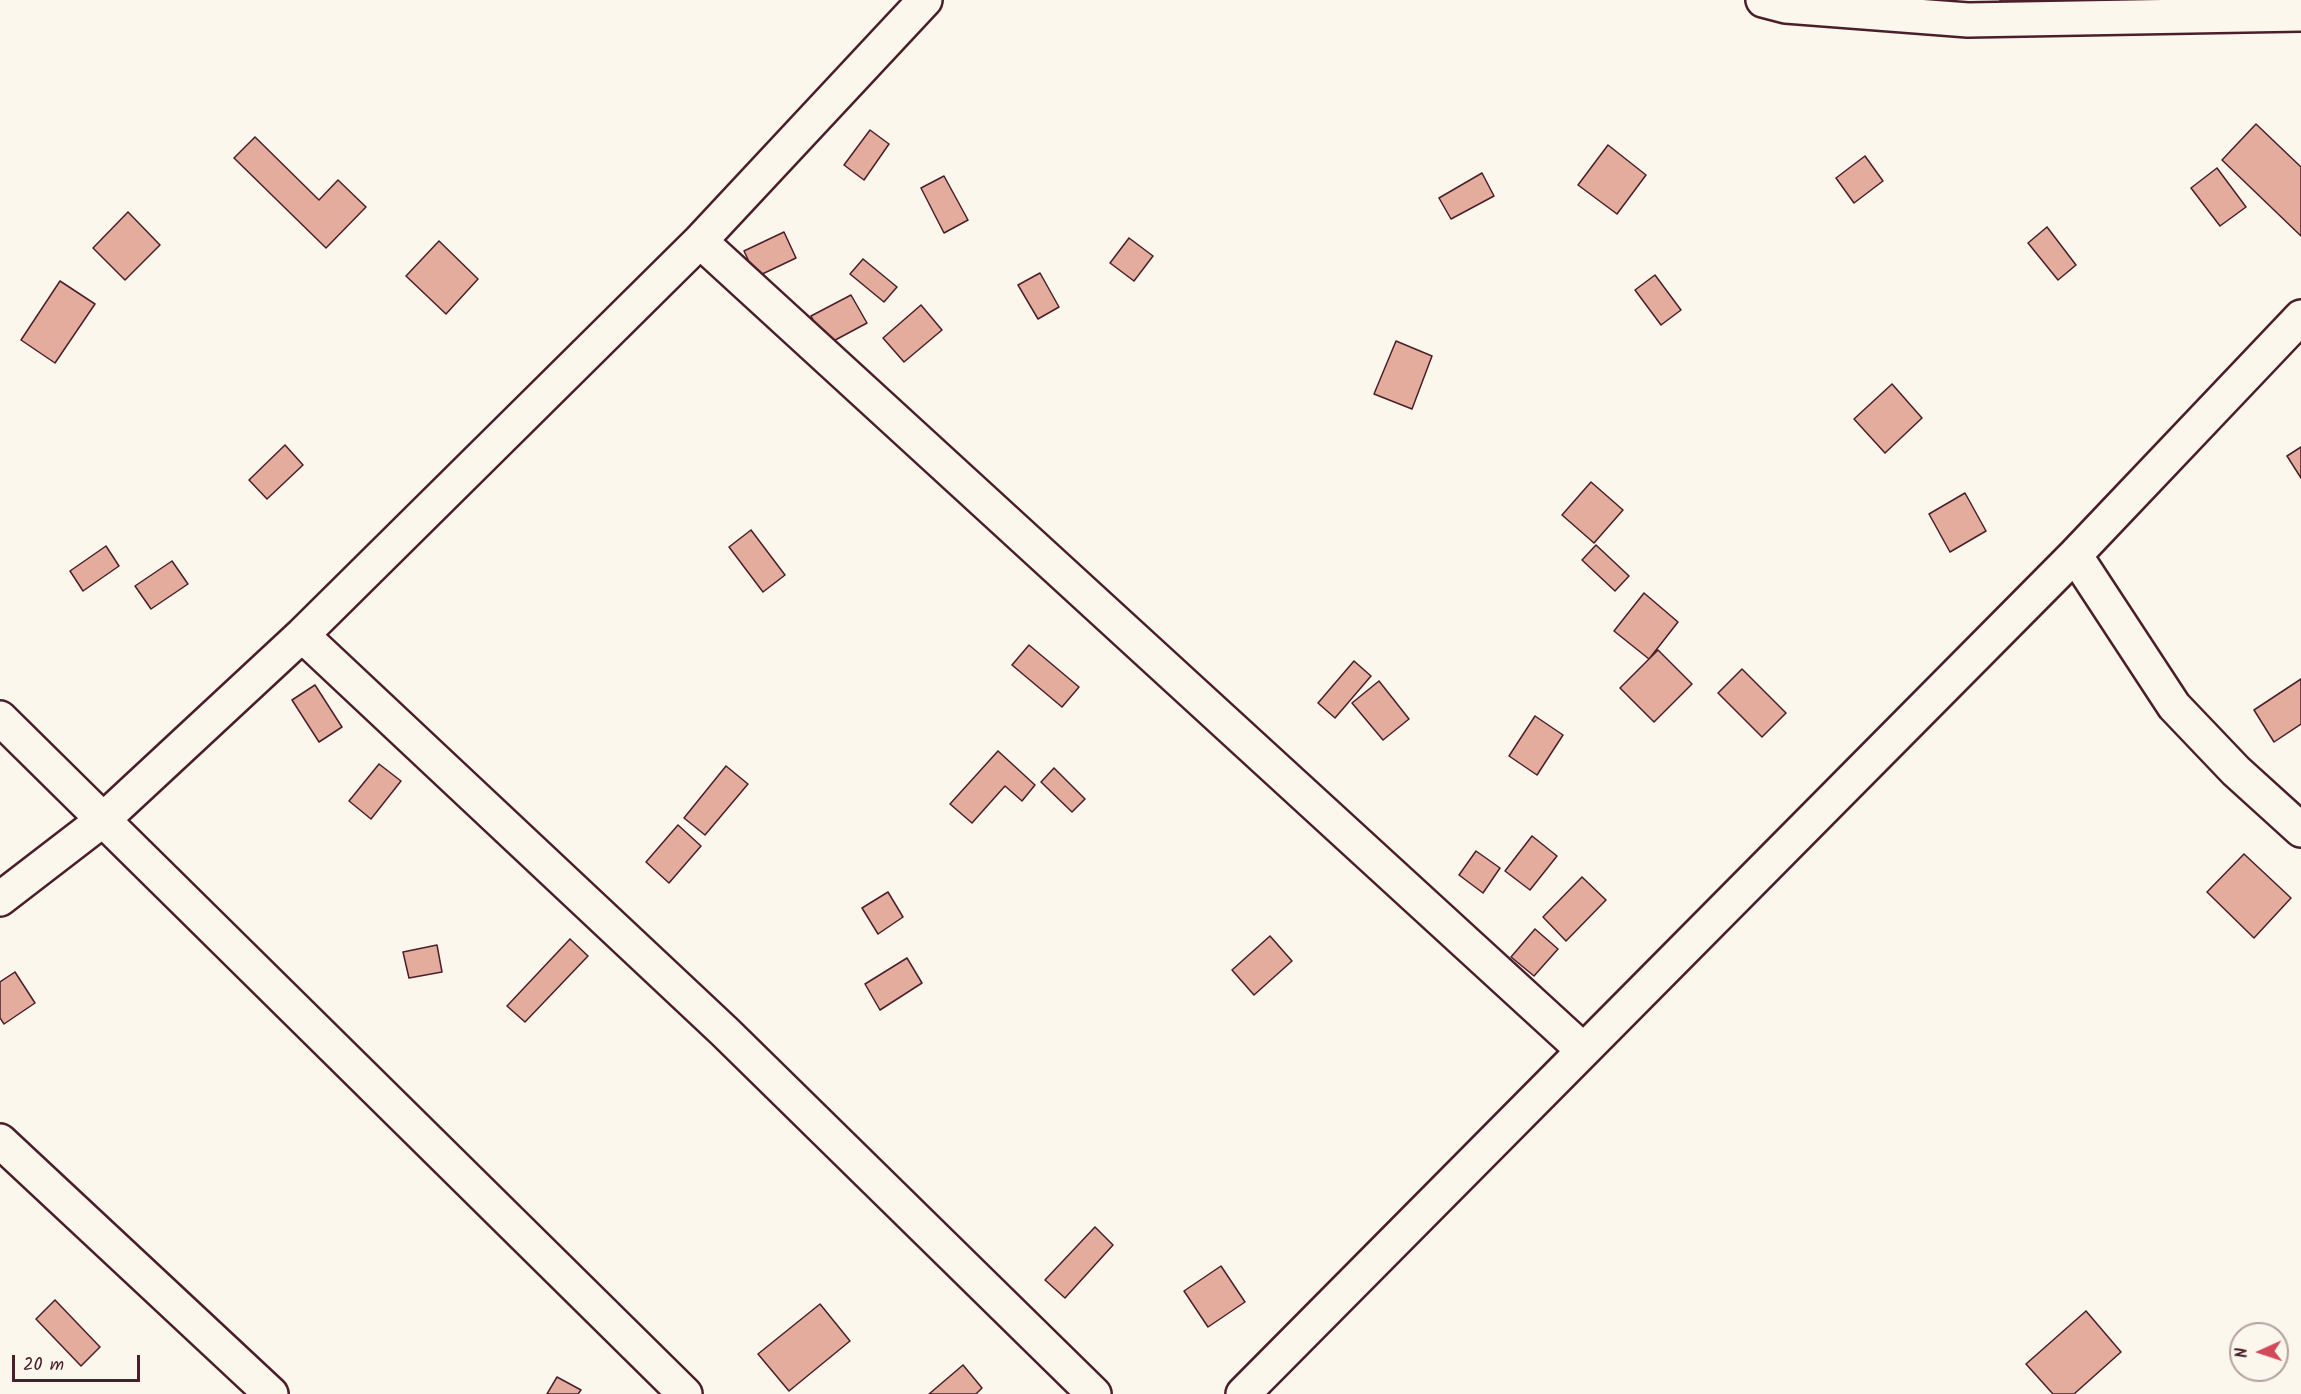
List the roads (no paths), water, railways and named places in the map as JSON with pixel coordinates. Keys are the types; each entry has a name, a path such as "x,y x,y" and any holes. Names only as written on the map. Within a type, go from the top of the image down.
{"street":[{"path":"0,899 104,819 302,634 700,241 925,0"},
{"path":"1763,0 1786,6 1968,20 2301,14"},
{"path":"700,241 1583,1050"},
{"path":"1243,1394 2074,555 2301,317"},
{"path":"2074,555 2174,706 2236,771 2301,830"},
{"path":"302,634 725,1032 1094,1394"},
{"path":"0,718 685,1394"},
{"path":"0,1141 271,1394"}]}
